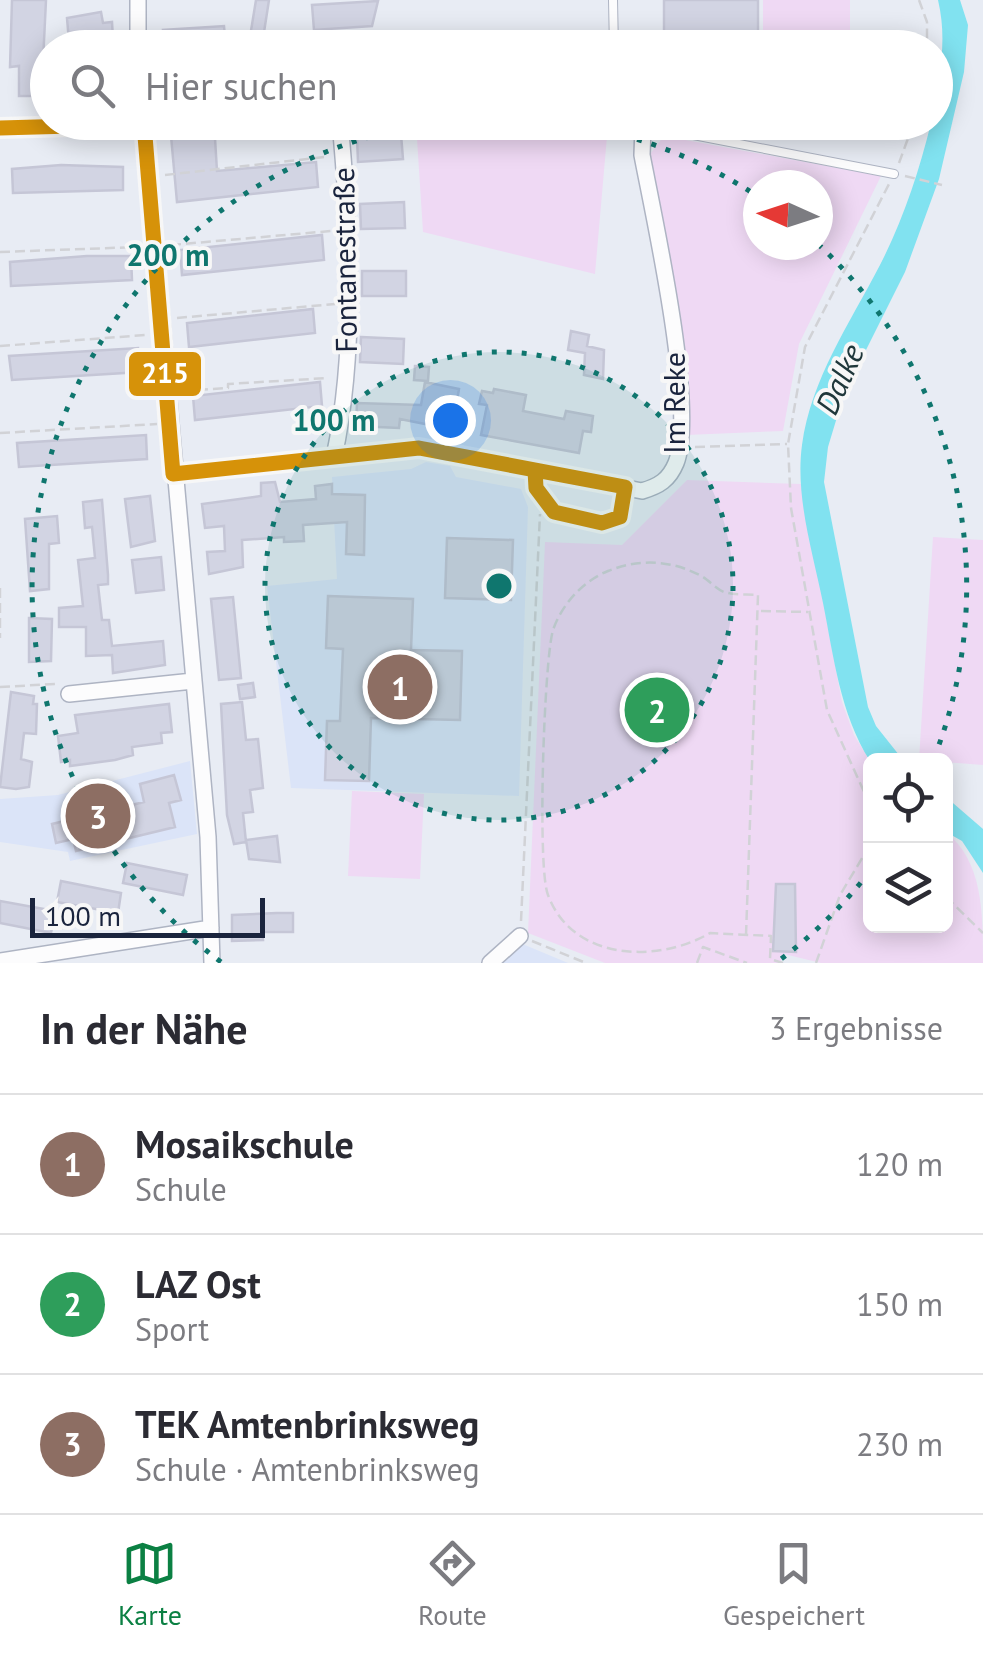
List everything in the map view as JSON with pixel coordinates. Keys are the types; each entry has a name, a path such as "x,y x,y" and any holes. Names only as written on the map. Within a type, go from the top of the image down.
{"street":[{"path":"138,0 138,30"},
{"path":"0,128 30,127"},
{"path":"145,140 193,682 212,963"},
{"name":"Fontanestraße","path":"334,457 345,376 347,303 342,140"},
{"name":"Im Reke","path":"173,474 419,448 642,490 658,486 668,478 679,448 678,364 642,155 643,140"},
{"path":"69,694 193,682"},
{"path":"0,961 211,928"},
{"path":"490,963 520,936"}],"lane":[{"path":"613,0 614,30"},
{"path":"717,140 894,174"},
{"path":"535,470 536,488 546,507 564,517 602,523 620,517 625,487"}],"path":[{"path":"920,0 927,30"},
{"path":"863,789 827,710 790,508 788,444 805,347 894,174 907,140"},
{"path":"148,176 343,156"},
{"path":"905,176 942,185"},
{"path":"0,252 154,246 346,230"},
{"path":"0,346 347,303"},
{"path":"167,392 345,376"},
{"path":"0,433 169,423"},
{"path":"679,448 788,444"},
{"path":"546,507 540,516 520,936 586,963"},
{"path":"620,958 592,947 570,932 554,910 544,884 548,693 554,627 586,583 609,570 644,562 691,570 724,593 758,594 746,935"},
{"path":"0,588 0,638"},
{"path":"758,611 809,612"},
{"path":"0,688 54,682 69,694"},
{"path":"816,963 840,895 863,857"},
{"path":"953,905 983,933"},
{"path":"676,955 701,944 710,933 771,936 770,958 783,963"},
{"path":"697,963 701,944"},
{"path":"701,944 747,963"}],"shaded area":[{"path":"763,0 850,0 850,30 763,30"},
{"path":"417,140 607,140 595,274 423,232"},
{"path":"661,140 686,140 881,176 799,344 783,431 686,435 687,364 650,154"},
{"path":"426,462 450,466 456,477 521,489 528,507 519,796 291,788 267,586 337,579 332,477 411,469"},
{"path":"687,480 801,484 842,702 865,753 863,933 953,933 953,839 974,873 981,907 983,963 821,963 784,954 780,963 605,963 528,933 545,542 622,545"},
{"path":"933,537 983,540 983,765 953,763 953,753 919,753"},
{"path":"190,761 197,834 70,861 68,852 0,842 0,799 58,795"},
{"path":"352,791 424,794 420,879 348,876"},
{"path":"520,943 568,963 498,963"}],"water":[{"path":"938,0 960,0 968,25 964,72 953,119 953,30 941,30"},
{"name":"Dalke","path":"926,140 948,140 939,179 905,272 844,394 828,447 824,482 868,707 876,726 897,753 866,753 845,704 835,665 806,525 800,465 807,421 823,374 888,248 910,196"},
{"path":"953,803 983,829 983,873 962,841 953,836"}],"building":[{"path":"12,0 46,0 45,30 30,30 30,96 19,96 19,66 10,67"},
{"path":"256,0 269,0 264,30 251,30"},
{"path":"664,0 758,0 758,30 664,30"},
{"path":"378,1 372,26 314,30 312,5"},
{"path":"101,12 103,23 112,22 112,30 68,30 67,18"},
{"path":"224,26 224,30 163,30"},
{"path":"171,140 215,140 217,171 316,162 318,187 177,202"},
{"path":"357,140 401,140 403,159 358,162"},
{"path":"61,165 123,167 123,190 13,193 12,169"},
{"path":"404,202 405,228 361,229 360,204"},
{"path":"322,235 324,260 182,275 180,250"},
{"path":"131,256 132,280 11,286 10,262"},
{"path":"362,271 406,271 406,296 362,296"},
{"path":"313,309 315,333 189,347 187,323"},
{"path":"571,331 589,335 587,346 604,350 603,379 584,375 585,353 568,350"},
{"path":"361,337 404,339 403,364 360,362"},
{"path":"138,348 140,372 12,380 9,356"},
{"path":"415,366 429,367 428,381 414,380"},
{"path":"320,382 322,406 195,420 193,396"},
{"path":"425,382 459,389 457,401 446,399 440,427 400,419 399,428 356,426 357,403 421,405"},
{"path":"494,389 526,395 523,411 564,419 566,411 593,416 591,432 583,431 579,453 481,435 487,405 479,404 482,391 493,393"},
{"path":"146,435 147,459 19,467 17,443"},
{"path":"275,482 280,502 316,499 315,486 332,484 332,494 365,495 364,555 346,554 347,522 303,525 304,541 284,542 284,537 242,540 243,567 209,574 207,552 225,551 224,526 205,528 202,504 261,496 261,483"},
{"path":"150,496 155,541 131,547 125,499"},
{"path":"102,500 108,584 98,585 102,620 109,620 112,646 163,641 165,665 113,673 112,655 86,656 86,627 59,627 59,608 83,606 78,560 95,558 92,527 85,528 83,502"},
{"path":"57,516 59,543 49,544 49,589 30,591 25,519"},
{"path":"447,538 513,540 511,600 445,598"},
{"path":"161,557 164,590 136,593 132,560"},
{"path":"328,596 413,599 411,650 462,651 460,720 371,718 369,781 325,780 327,721 340,721 343,649 326,648"},
{"path":"233,597 241,678 219,680 211,599"},
{"path":"29,618 52,619 51,661 29,662"},
{"path":"253,683 255,697 240,699 238,685"},
{"path":"11,692 34,696 33,704 37,704 36,734 24,733 21,759 32,762 29,787 16,789 0,787"},
{"path":"242,702 246,740 258,739 263,788 250,790 253,812 243,813 246,842 234,844 227,815 221,704"},
{"path":"169,704 172,732 161,733 162,743 132,747 133,755 115,760 70,766 70,760 61,762 58,736 78,733 75,715"},
{"path":"174,775 181,800 169,803 175,827 76,851 73,839 56,843 52,824 144,802 140,784"},
{"path":"277,836 280,862 249,859 246,840"},
{"path":"127,863 187,875 183,895 123,883"},
{"path":"61,881 121,893 118,913 57,902"},
{"path":"776,884 795,884 796,952 773,951"},
{"path":"0,901 55,911 51,933 0,923"},
{"path":"293,913 293,932 262,932 263,940 232,941 232,915"}],"transit line":[{"name":"215","path":"0,128 30,127"},
{"name":"215","path":"145,140 173,474"},
{"name":"215","path":"173,474 419,448 625,487 620,517 602,523 554,512 536,488 535,470"}],"place":[{"name":"Mosaikschule","path":"400,687"},
{"name":"LAZ Ost","path":"657,710"},
{"name":"TEK Amtenbrinksweg","path":"98,816"}]}
